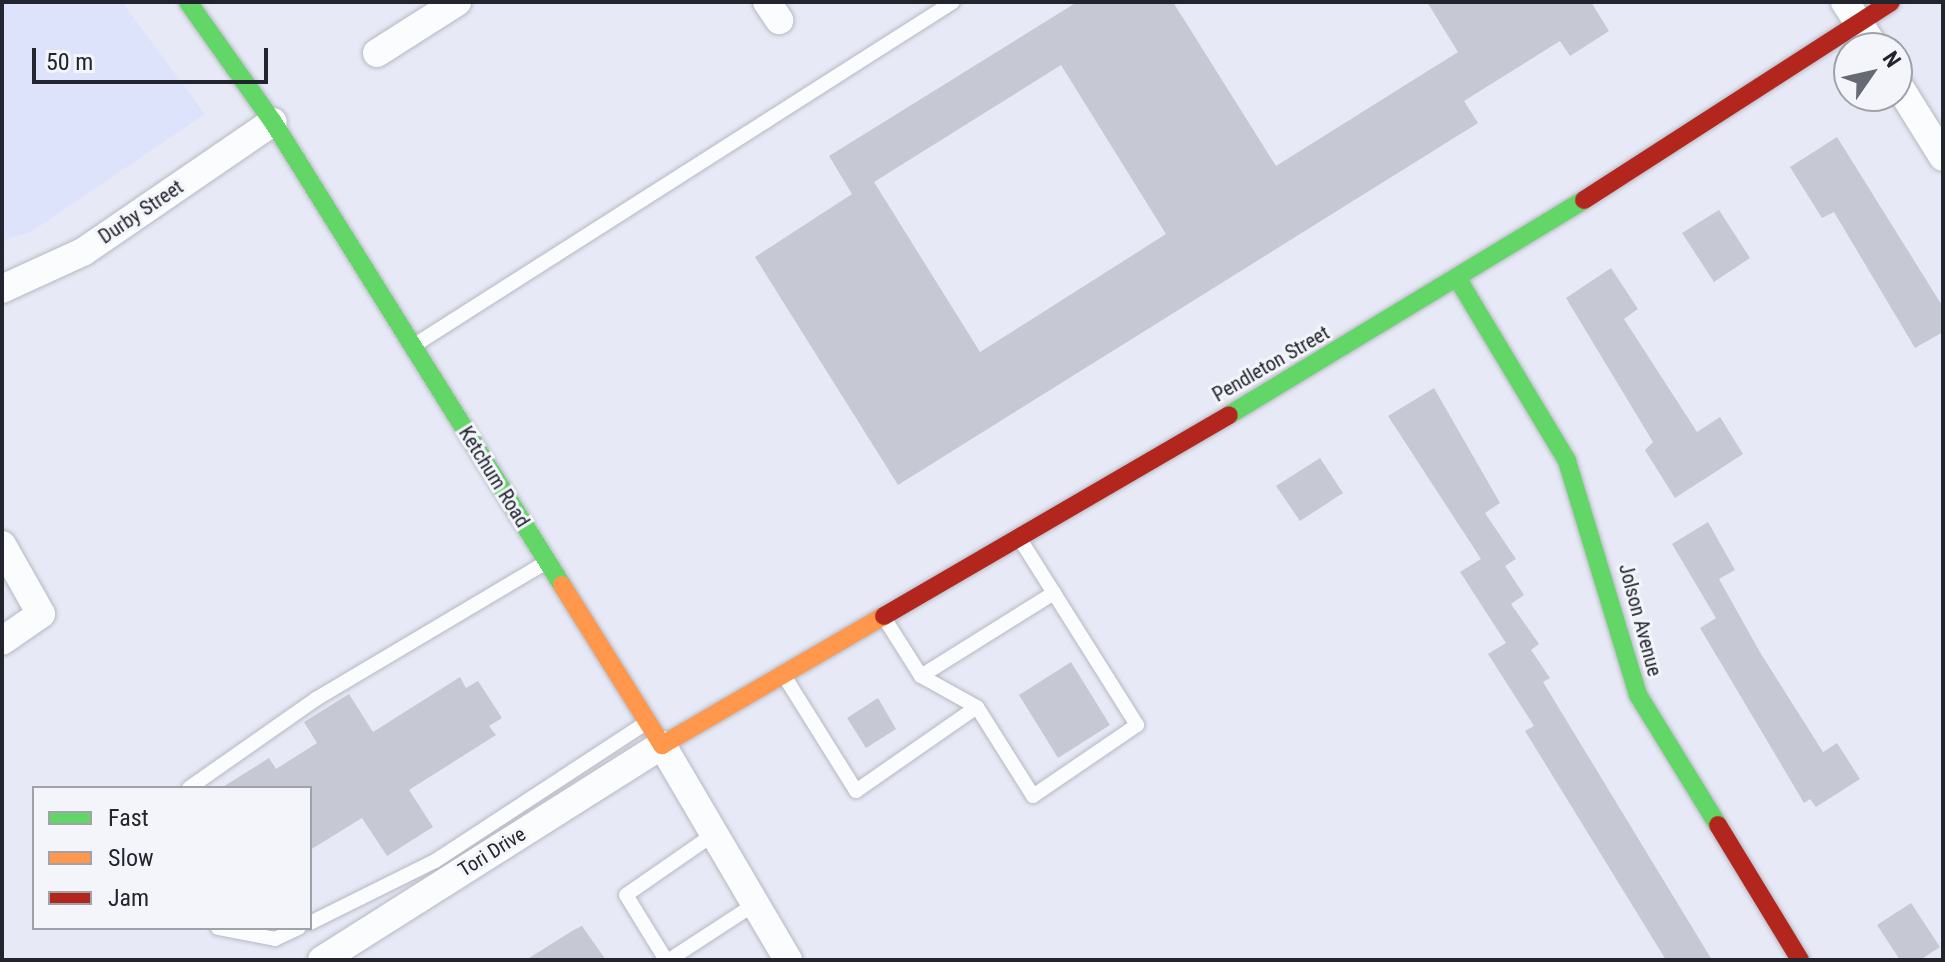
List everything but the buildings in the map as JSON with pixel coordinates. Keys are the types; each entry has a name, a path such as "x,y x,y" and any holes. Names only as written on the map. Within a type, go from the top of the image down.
{"main road":[{"name":"Ketchum Road","path":"188,2 273,122 655,733"},
{"name":"Pendleton Street","path":"655,733 783,674 1459,281 1852,12 1891,2"},
{"name":"Jolson Avenue","path":"1459,281 1567,461 1638,695 1800,960"}],"street":[{"path":"377,53 457,2"},
{"path":"1852,12 1865,32"},
{"path":"1913,109 1943,157"},
{"name":"Durby Street","path":"2,289 83,252 273,122"},
{"path":"2,545 41,614 2,641"},
{"name":"Ketchum Road","path":"655,733 788,960"},
{"name":"Tori Drive","path":"322,960 655,733"}],"lane":[{"path":"412,346 953,2"},
{"path":"883,616 921,676 977,707 1033,796 1137,725 1019,537"},
{"path":"192,786 316,699 548,562"},
{"path":"921,676 1054,593"},
{"path":"783,674 856,791 977,707"},
{"path":"312,922 435,861 655,733"},
{"path":"714,834 626,895 667,960 755,904"},
{"path":"228,930 275,939 295,930"}],"shaded area":[{"path":"2,2 122,2 205,114 31,232 2,241"}],"traffic: fast":[{"path":"188,2 273,122 562,585"},
{"path":"1229,415 1584,200"},
{"path":"1459,281 1567,461 1638,695 1718,825"}],"traffic: slow":[{"path":"562,585 662,745 884,616"}],"traffic: jam":[{"path":"1584,200 1891,2"},
{"path":"884,616 1229,415"},
{"path":"1718,825 1800,960"}]}
